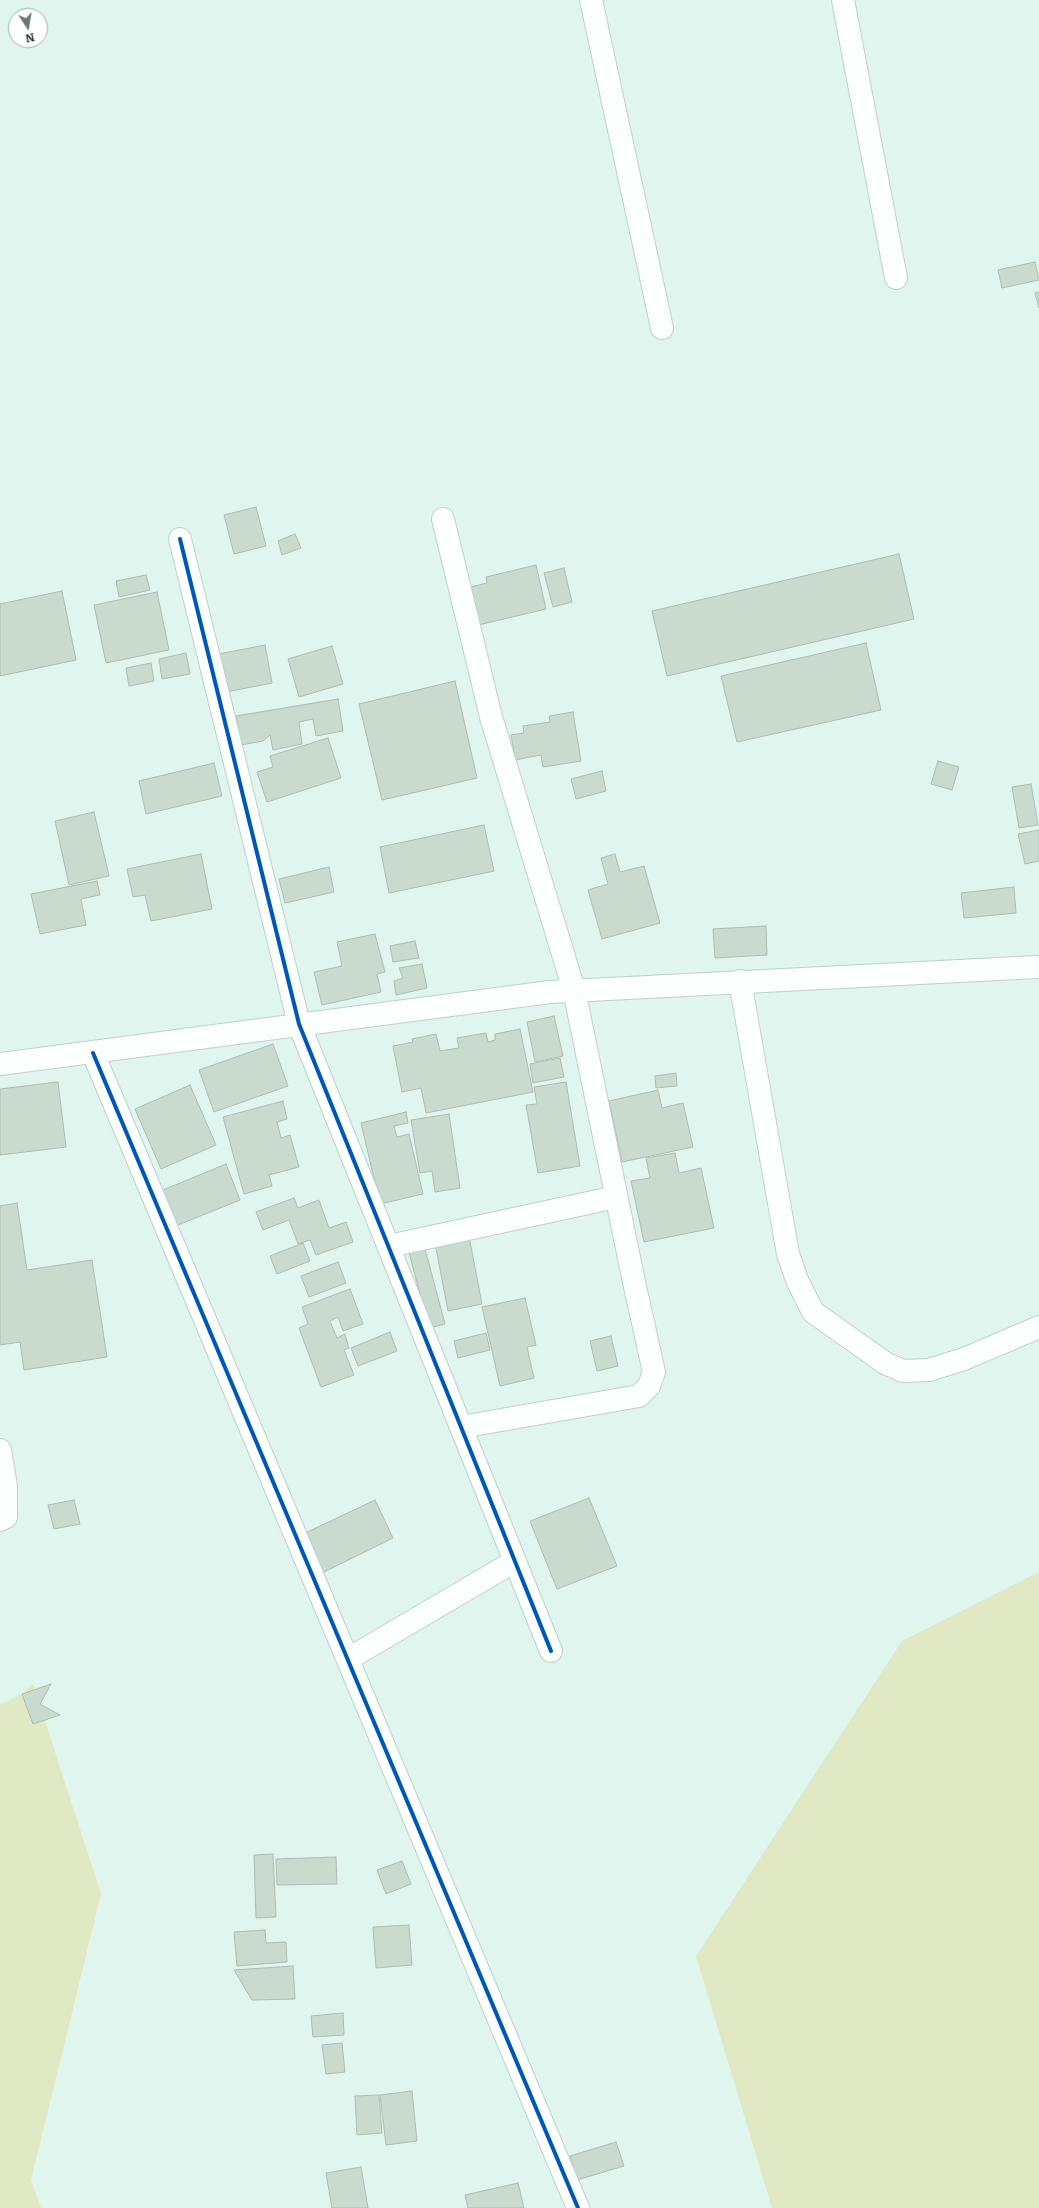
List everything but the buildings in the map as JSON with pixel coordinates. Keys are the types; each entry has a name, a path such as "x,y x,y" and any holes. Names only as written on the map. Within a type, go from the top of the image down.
{"street":[{"path":"591,0 662,328"},
{"path":"843,0 896,278"},
{"path":"443,519 492,717 574,990 616,1197 654,1372 649,1386 639,1396 461,1427"},
{"path":"180,539 299,1024 551,1651"},
{"path":"0,1064 94,1053 299,1024 574,990 1037,967"},
{"path":"740,982 788,1254 797,1280 813,1312 885,1363 903,1371 929,1370 964,1359 1039,1327"},
{"path":"94,1053 578,2208"},
{"path":"389,1246 616,1197"},
{"path":"0,1450 6,1486 6,1517 0,1520"},
{"path":"348,1659 515,1561"}],"green space":[{"path":"1039,1572 1039,2208 772,2208 696,1956 902,1641"},
{"path":"33,1684 101,1894 31,2180 41,2208 0,2208 0,1705 22,1694"}],"cycle path":[{"path":"180,539 299,1024 551,1651"},
{"path":"93,1053 578,2208"}]}
